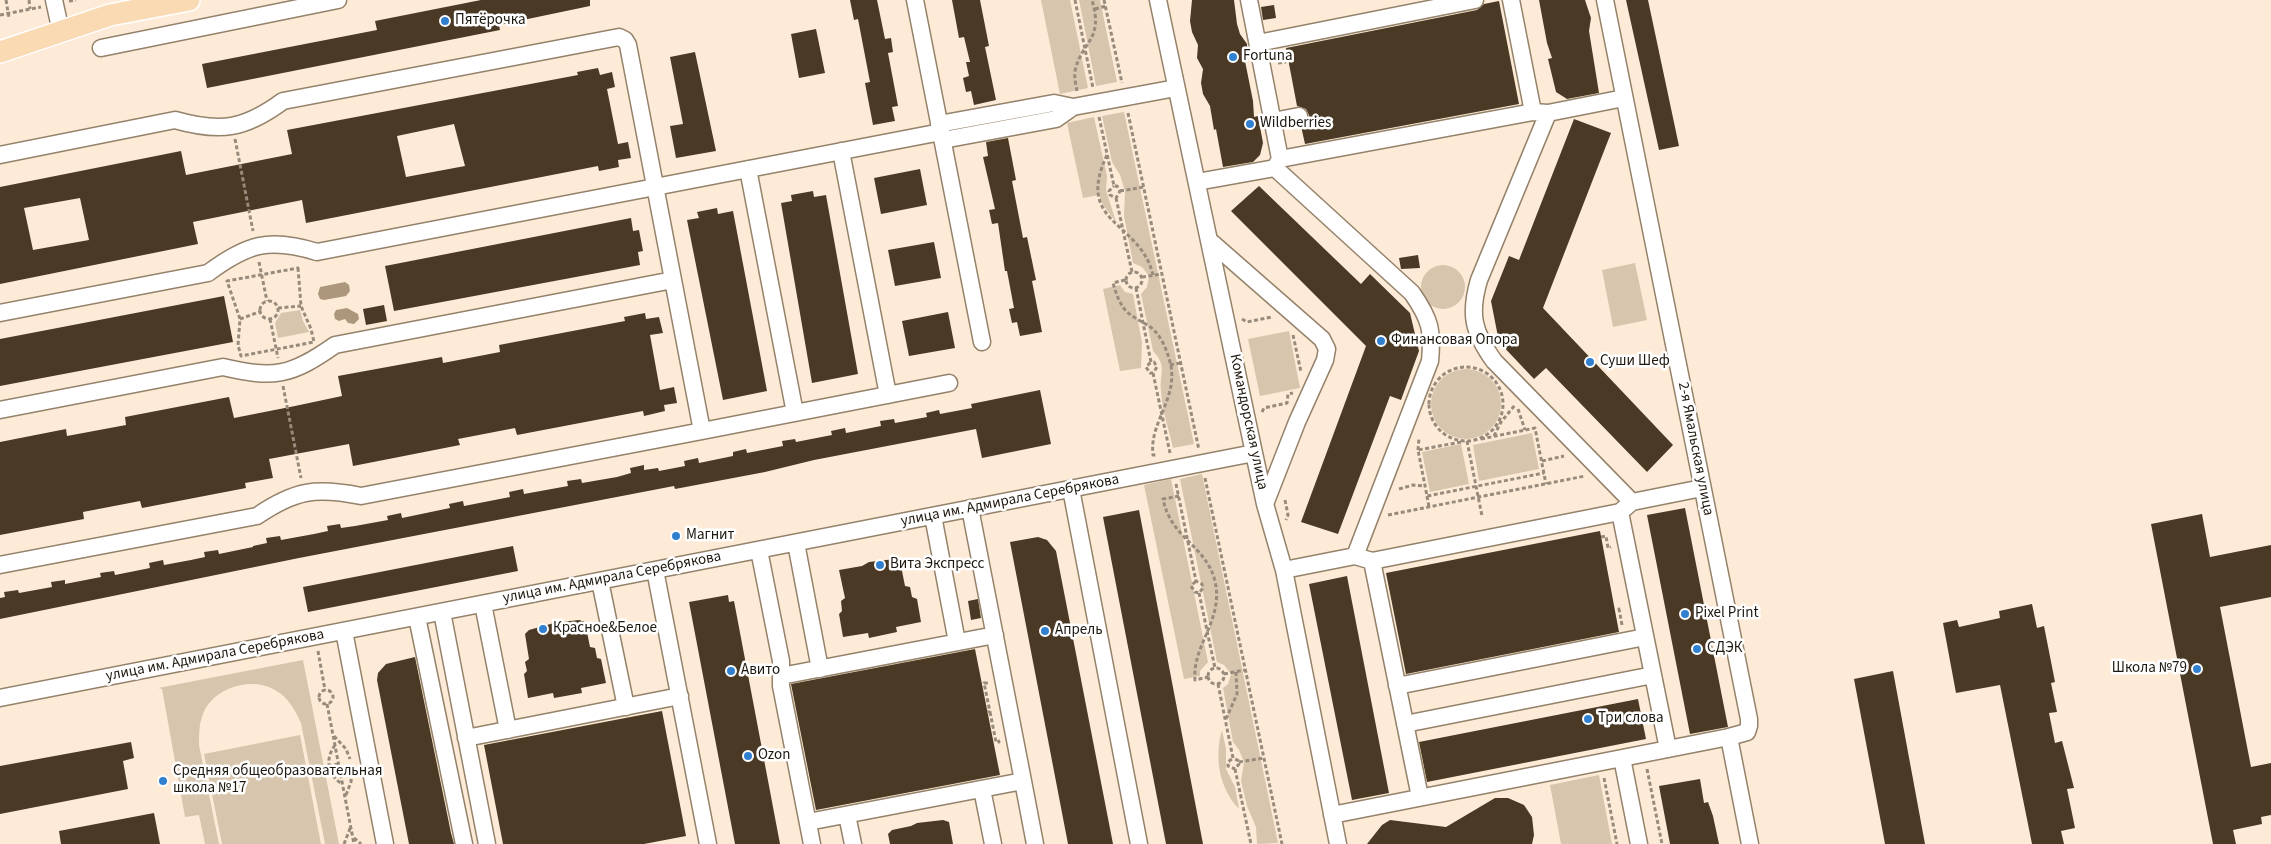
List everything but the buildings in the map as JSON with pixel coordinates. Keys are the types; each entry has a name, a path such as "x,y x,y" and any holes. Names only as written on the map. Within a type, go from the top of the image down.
{"main road":[{"path":"0,52 110,16 189,0"}],"street":[{"path":"101,48 282,6 338,0"},
{"path":"916,0 982,342"},
{"name":"Командорская улица","path":"1158,0 1265,504 1284,570 1338,844"},
{"path":"1258,43 1475,0"},
{"path":"1511,0 1519,72 1540,112 1479,280 1473,301 1474,323 1482,345 1494,361 1603,473 1626,507 1645,637 1668,749"},
{"name":"2-я Ямальская улица","path":"1605,0 1749,719 1749,726 1746,732 1729,737"},
{"path":"1254,1 1258,43 1273,121 1278,164 1412,293 1426,313 1432,337 1430,362 1355,556"},
{"path":"49,3 61,32"},
{"path":"0,155 175,120 202,128 233,126 262,116 283,101 619,37 625,40 628,45 702,431"},
{"path":"0,313 208,273 228,258 243,250 256,247 279,243 317,252 941,132 1056,119 1073,107 1126,88 1176,88"},
{"path":"1197,182 1540,112 1624,98"},
{"path":"1273,121 1299,116"},
{"path":"841,151 888,395"},
{"path":"748,170 795,413"},
{"path":"1210,241 1322,339 1327,349 1325,360 1297,422 1265,504"},
{"path":"0,410 222,367 254,374 281,373 308,364 335,345 673,280"},
{"path":"0,565 257,516 280,501 304,493 332,490 360,496 949,383"},
{"name":"улица им. Адмирала Серебрякова","path":"0,698 1254,453"},
{"path":"1284,570 1355,556 1372,561 1626,507 1702,488"},
{"path":"1071,489 1139,844"},
{"path":"970,508 1035,844"},
{"path":"933,516 957,642"},
{"path":"796,542 820,669"},
{"path":"759,550 781,661 781,676 812,844"},
{"path":"1372,561 1420,797"},
{"path":"655,570 708,844"},
{"path":"600,581 626,707"},
{"path":"484,604 508,730"},
{"path":"442,612 487,844"},
{"path":"417,617 464,844"},
{"path":"344,631 385,844"},
{"path":"781,676 995,635"},
{"path":"1397,686 1645,637"},
{"path":"1405,724 1653,675"},
{"path":"446,753 467,743 508,730 680,696"},
{"path":"1332,815 1729,737 1750,844"},
{"path":"467,743 494,743"},
{"path":"1622,758 1639,844"},
{"path":"808,822 1023,781"},
{"path":"982,789 993,844"},
{"path":"847,815 853,844"}],"path":[{"path":"6,0 9,15"},
{"path":"29,0 30,9"},
{"path":"1075,0 1093,91"},
{"path":"1092,0 1095,8 1095,31 1075,70 1074,76 1077,93 1103,88"},
{"path":"1104,0 1126,88 1144,187 1282,844"},
{"path":"0,15 9,15 49,3"},
{"path":"1095,8 1106,6"},
{"path":"1112,86 1126,88"},
{"path":"1098,112 1114,186 1117,186 1120,191"},
{"path":"233,126 266,300 260,307 259,312"},
{"path":"1107,155 1100,173 1097,197 1106,214 1134,239 1147,255 1153,276"},
{"path":"1114,186 1109,191 1110,195 1116,198"},
{"path":"1120,191 1144,187"},
{"path":"1120,191 1116,198 1132,272"},
{"path":"298,268 301,306 311,329 314,342 241,356 238,346 240,319 227,281 262,274 298,268"},
{"path":"1125,280 1126,275 1132,272 1140,273 1142,277"},
{"path":"1142,277 1162,274"},
{"path":"1136,288 1140,286 1142,277"},
{"path":"1125,280 1129,286 1136,288"},
{"path":"1125,280 1113,283 1116,294 1128,312 1158,335 1170,365 1172,384 1166,406 1153,433 1153,455"},
{"path":"1136,288 1151,362"},
{"path":"259,312 265,319 275,317 278,308 276,303 266,300"},
{"path":"278,308 301,306"},
{"path":"240,319 259,312"},
{"path":"1241,313 1242,320 1247,322 1274,317 1278,320"},
{"path":"270,319 304,493"},
{"path":"1291,325 1302,379"},
{"path":"1170,365 1181,363"},
{"path":"1465,441 1450,437 1438,428 1429,411 1428,401 1435,383 1449,370 1459,367 1478,368 1494,379 1503,396 1504,406 1494,436"},
{"path":"1263,417 1261,410 1287,403 1288,394 1296,392"},
{"path":"1473,440 1491,432 1526,394"},
{"path":"1429,507 1418,450 1535,428 1546,484"},
{"path":"1465,441 1482,516"},
{"path":"1427,496 1544,473"},
{"path":"1370,518 1603,473"},
{"path":"1179,496 1163,499 1168,517 1179,534 1203,556 1209,565 1216,584 1216,612 1194,672 1195,680 1208,677"},
{"path":"1271,523 1286,520 1288,515 1284,498"},
{"path":"1601,537 1606,536 1608,548"},
{"path":"1199,593 1215,668"},
{"path":"317,651 324,690"},
{"path":"1215,668 1219,668 1224,674"},
{"path":"1208,677 1211,670 1215,668"},
{"path":"1224,674 1245,670"},
{"path":"1225,720 1237,694 1236,672"},
{"path":"1208,677 1212,683 1218,684 1222,682 1224,674"},
{"path":"984,683 990,712 987,712"},
{"path":"1218,684 1233,758 1239,762 1264,758"},
{"path":"324,690 319,694 318,698 320,702 327,704"},
{"path":"324,690 332,692 333,695 333,699 327,704"},
{"path":"327,704 354,844"},
{"path":"334,736 346,749 352,766 351,782 345,796"},
{"path":"335,744 331,750 328,766 333,777 343,784"},
{"path":"1644,754 1662,844"},
{"path":"1233,758 1230,759 1228,766 1236,769"},
{"path":"1239,762 1236,769 1251,844"},
{"path":"1601,762 1617,844"},
{"path":"328,766 339,764"},
{"path":"344,844 351,826"},
{"path":"353,838 361,844"}],"shaded area":[{"path":"1041,0 1070,0 1088,88 1060,94"},
{"path":"1079,0 1100,0 1117,82 1096,86"},
{"path":"1124,112 1194,444 1173,448 1164,413 1161,385 1162,366 1153,351 1141,294 1147,287 1149,276 1142,267 1133,263 1124,216 1125,191 1120,175 1112,162 1102,116"},
{"path":"1094,117 1107,176 1106,190 1116,222 1103,205 1099,195 1083,198 1067,123"},
{"path":"1635,263 1647,320 1613,327 1602,270"},
{"path":"1443,265 1455,269 1461,275 1465,287 1461,299 1455,305 1443,309 1431,305 1425,299 1421,287 1425,275 1431,269"},
{"path":"345,282 349,285 350,291 346,296 320,299 318,294 320,287"},
{"path":"1120,285 1125,292 1133,294 1142,343 1141,368 1120,371 1103,289"},
{"path":"347,308 358,314 359,319 354,324 348,323 345,319 339,321 335,319 334,314 336,310"},
{"path":"300,310 309,332 278,338 275,323 281,313"},
{"path":"1289,331 1300,388 1260,396 1248,339"},
{"path":"1466,369 1479,372 1491,379 1498,391 1501,404 1498,417 1491,429 1479,436 1466,439 1453,436 1441,429 1434,417 1431,404 1434,391 1441,379 1453,372"},
{"path":"1532,433 1539,469 1479,481 1473,445"},
{"path":"1461,444 1469,484 1430,492 1422,452"},
{"path":"1202,474 1278,843 1257,844 1256,827 1247,806 1241,781 1244,762 1233,742 1223,688 1228,684 1231,674 1224,665 1217,662 1180,479"},
{"path":"1171,479 1208,662 1200,671 1200,676 1184,679 1144,485"},
{"path":"303,660 339,844 325,844 301,723 296,713 291,704 280,693 265,686 255,684 234,687 224,691 215,697 203,714 199,745 219,844 205,844 199,815 185,817 162,689 158,688"},
{"path":"1222,730 1226,749 1226,769 1235,787 1239,809 1227,792 1220,772 1218,751"},
{"path":"300,735 321,844 222,844 204,754"},
{"path":"1599,775 1612,844 1561,844 1550,785"}],"place":[{"name":"Пятёрочка","path":"445,21"},
{"name":"Fortuna","path":"1233,57"},
{"name":"Wildberries","path":"1250,124"},
{"name":"Финансовая Опора","path":"1381,341"},
{"name":"Суши Шеф","path":"1590,362"},
{"name":"Магнит","path":"676,536"},
{"name":"Вита Экспресс","path":"880,565"},
{"name":"Pixel Print","path":"1685,614"},
{"name":"Красное&Белое","path":"543,629"},
{"name":"Апрель","path":"1045,631"},
{"name":"СДЭК","path":"1697,649"},
{"name":"Школа №79","path":"2197,669"},
{"name":"Авито","path":"731,671"},
{"name":"Три слова","path":"1588,719"},
{"name":"Ozon","path":"748,756"},
{"name":"Средняя общеобразовательная школа №17","path":"163,781"}]}
